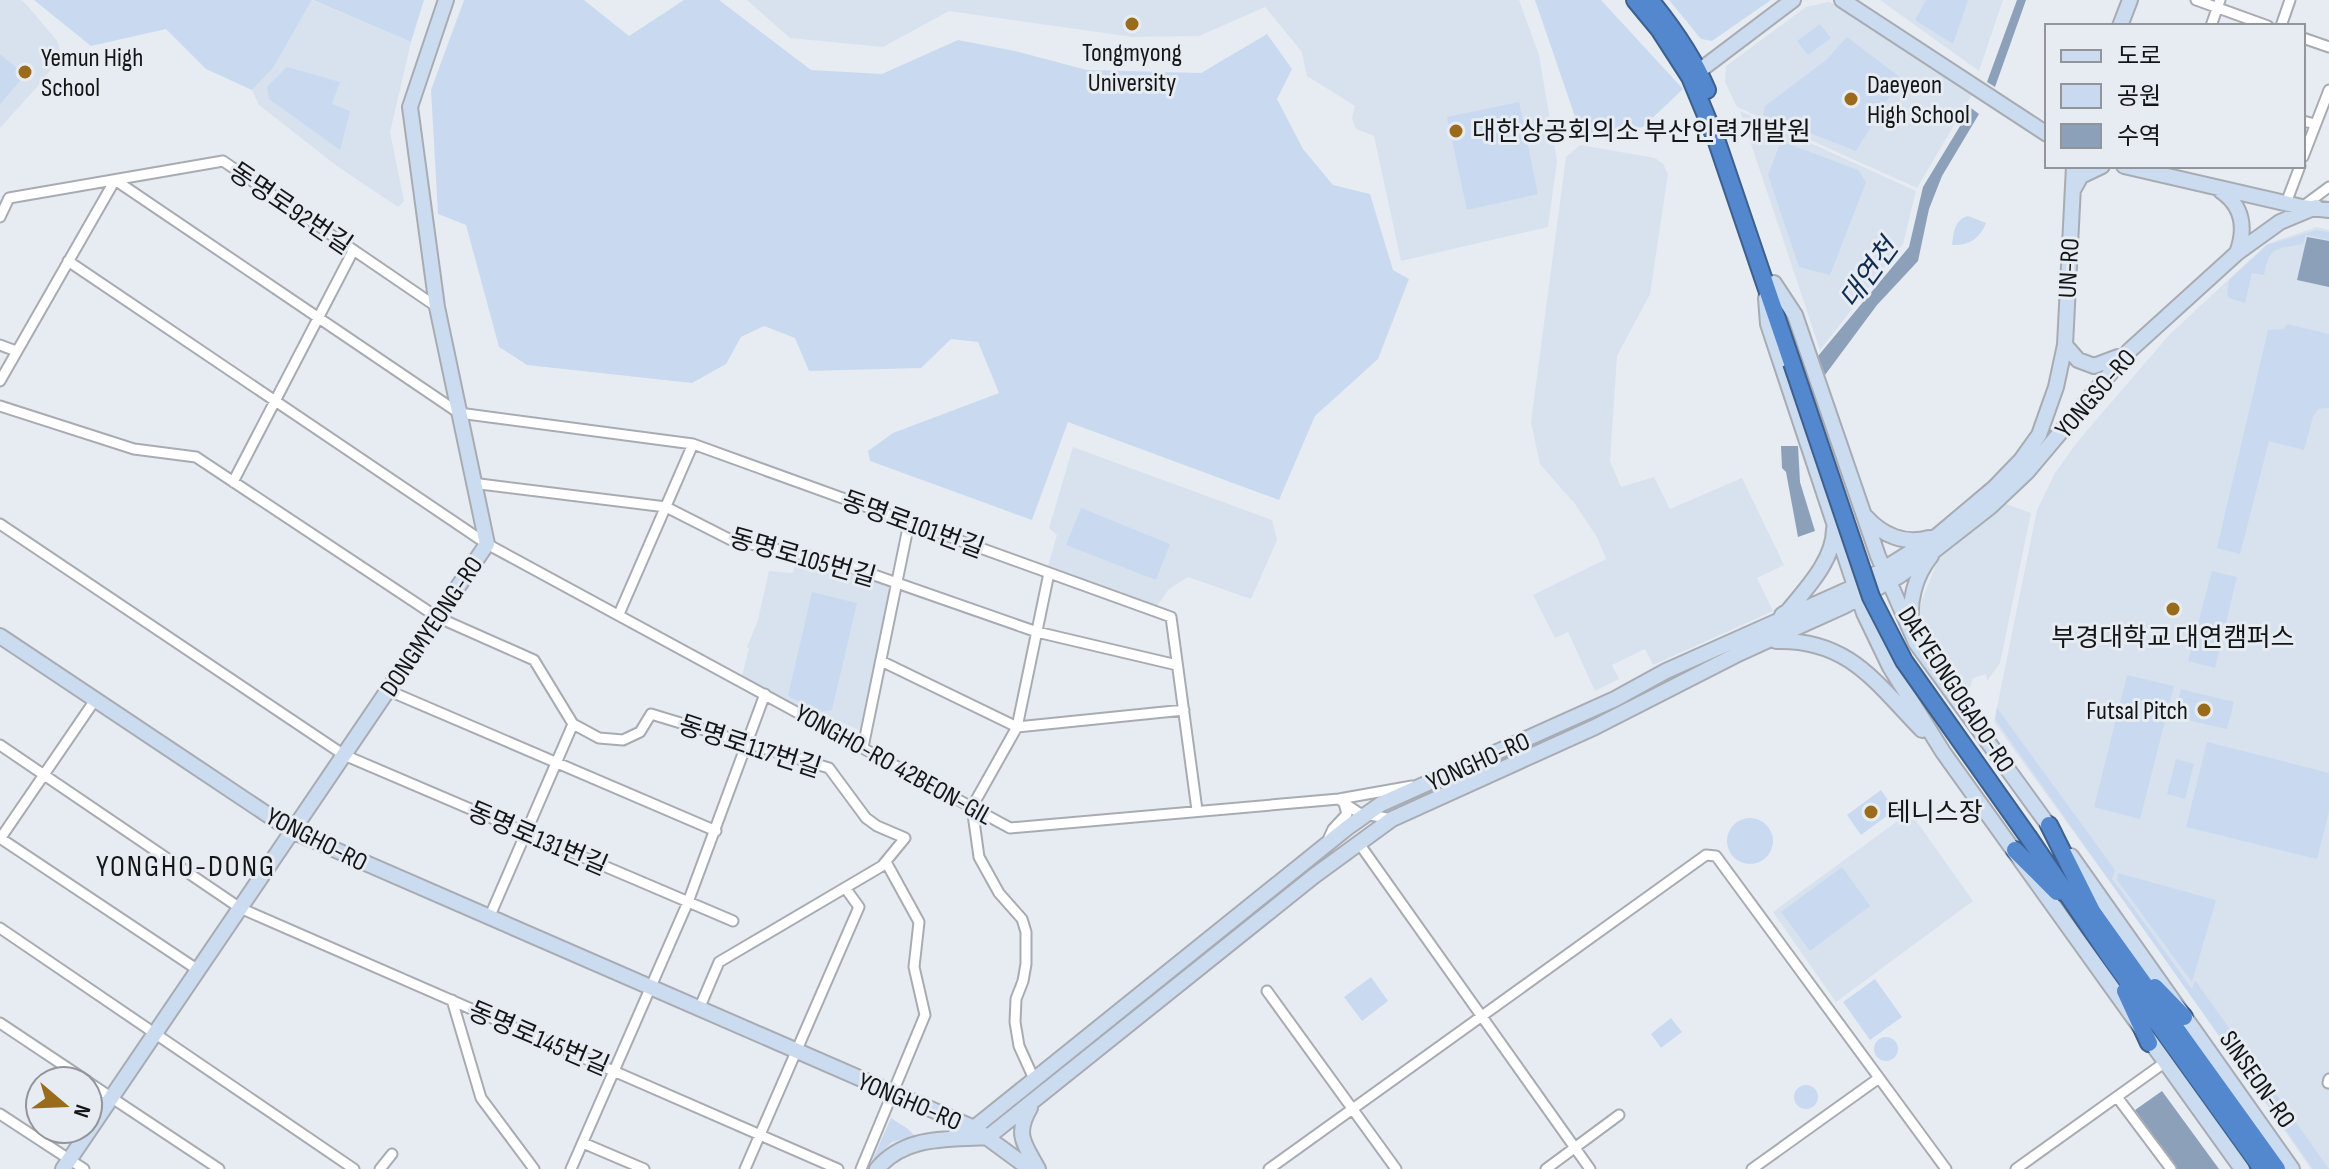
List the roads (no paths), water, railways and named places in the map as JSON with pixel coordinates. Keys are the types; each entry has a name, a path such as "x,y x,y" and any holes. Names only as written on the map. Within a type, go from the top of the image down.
{"highway":[{"path":"1635,0 1659,29 1690,77 1770,285"},
{"path":"1650,0 1671,25 1699,71 1717,112 1770,285"},
{"name":"DAEYEONGOGADO-RO","path":"1770,285 1879,594 1912,655 2038,832 2088,915"},
{"path":"2015,850 2088,915 2262,1169"},
{"path":"2115,955 2184,1017"},
{"path":"2115,955 2149,1043"},
{"path":"2115,955 2277,1169"}],"main road":[{"name":"DONGMYEONG-RO","path":"66,1164 487,544 437,307 410,107 446,0"},
{"path":"1699,71 1793,0"},
{"path":"1842,0 2045,133"},
{"path":"2121,24 2130,0"},
{"path":"2062,168 2072,191"},
{"name":"UN-RO","path":"2021,460 2039,435 2056,387 2065,345 2074,168"},
{"path":"2072,191 2081,176 2098,168"},
{"path":"2160,170 2215,187 2316,208"},
{"path":"2215,187 2231,198 2238,209 2243,237 2237,253"},
{"name":"YONGSO-RO","path":"1862,590 1990,507 2027,472 2129,351 2237,253 2280,222 2316,208"},
{"name":"SINSEON-RO","path":"1770,285 1795,315 1862,512 1916,643 2038,832 2184,1017 2292,1169"},
{"path":"1770,285 1768,324 1834,521 1862,590 1872,632 1890,667 1943,752 2242,1169"},
{"path":"2065,345 2078,360 2094,366 2110,362 2129,351"},
{"name":"YONGSO-RO","path":"1936,543 2021,460"},
{"path":"1862,512 1874,525 1900,539 1936,543 1913,595 1911,623 1916,643"},
{"path":"1766,625 1788,611 1809,586 1829,551 1834,537 1834,521"},
{"path":"1809,586 1839,594"},
{"name":"YONGHO-RO","path":"0,636 292,831 974,1128 1381,804 1615,699 1666,671 1766,625 1839,594 1862,590"},
{"name":"YONGHO-RO","path":"988,1137 1358,842 1392,819 1595,727 1862,590"},
{"path":"1767,641 1815,643 1847,656 1868,673 1943,752"},
{"path":"1595,727 1626,704 1624,699 1615,699"},
{"path":"1539,752 1532,752 1530,746 1555,726"},
{"path":"1038,1169 1025,1149 1021,1133 1026,1115 1039,1098 1041,1088 1060,1066 1064,1055"},
{"path":"944,1140 974,1128 1030,1169"},
{"path":"877,1169 901,1147 988,1137"}],"street":[{"path":"2196,0 2219,4 2264,24"},
{"path":"2282,24 2290,0"},
{"path":"2212,24 2219,4"},
{"path":"2305,39 2329,47"},
{"path":"2305,152 2329,90"},
{"path":"2305,122 2315,124"},
{"name":"동명로92번길","path":"0,217 9,198 223,161 437,307"},
{"path":"2286,203 2299,168"},
{"path":"0,381 115,180 459,413"},
{"path":"2316,208 2329,187"},
{"path":"233,482 353,251"},
{"name":"YONGHO-RO 42BEON-GIL","path":"68,261 487,544 1010,828 1197,810 1341,801 1373,792 1426,784"},
{"path":"0,345 16,351"},
{"path":"0,406 134,449 196,457 437,617 534,660 573,724 489,918"},
{"name":"동명로101번길","path":"459,413 693,444 1171,617 1197,810"},
{"path":"619,614 693,444"},
{"name":"동명로105번길","path":"472,483 666,507 731,540 834,561 1037,632 1177,665"},
{"path":"863,747 909,523"},
{"name":"동명로131번길","path":"0,524 344,755 733,921"},
{"path":"1034,1079 1019,1046 1015,1022 1016,999 1026,964 1026,932 1022,919 999,893 979,857 972,807 1017,727 1049,573"},
{"path":"881,661 1017,727 1184,710"},
{"path":"387,690 716,831"},
{"path":"571,1169 688,902 765,694"},
{"path":"95,700 0,839 198,970"},
{"name":"동명로117번길","path":"573,724 599,738 623,740 640,732 651,714 829,768 866,818 905,838 886,862"},
{"name":"동명로145번길","path":"0,745 240,908 838,1169"},
{"path":"1367,814 1361,805 1364,798 1373,792"},
{"path":"1326,845 1333,829 1347,814 1341,801"},
{"name":"YONGHO-RO 42BEON-GIL","path":"1341,801 1359,813 1392,819"},
{"path":"1358,842 1590,1169"},
{"path":"1269,1169 1706,855 1716,856 1946,1169"},
{"path":"699,1009 719,962 846,889 886,862 919,922 914,967 925,1015 861,1169"},
{"path":"745,1169 859,907 846,889"},
{"path":"0,928 354,1169"},
{"path":"1267,991 1396,1169"},
{"path":"452,1000 481,1098 534,1169"},
{"path":"0,1023 64,1065"},
{"path":"2016,1169 2164,1063"},
{"path":"1752,1169 1879,1078"},
{"path":"104,1092 219,1169"},
{"path":"2117,1097 2171,1169"},
{"path":"0,1114 66,1164 84,1169"},
{"path":"1546,1169 1619,1115"},
{"path":"583,1143 644,1169"},
{"path":"380,1169 392,1154"}],"water":[{"path":"2017,0 2026,0 1995,87 1987,82"},
{"path":"1971,108 1979,114 1942,176 1929,209 1918,261 1877,305 1825,375 1818,356 1909,247 1923,187"},
{"path":"2307,237 2329,241 2329,287 2297,280"},
{"path":"1781,446 1798,446 1800,482 1815,531 1798,537 1786,472 1782,468"},
{"path":"2162,1091 2219,1169 2177,1169 2135,1110"}],"place":[{"name":"Tongmyong University","path":"1132,24"},
{"name":"Yemun High School","path":"25,72"},
{"name":"Daeyeon High School","path":"1851,99"},
{"name":"대한상공회의소 부산인력개발원","path":"1456,131"},
{"name":"부경대학교 대연캠퍼스","path":"2173,609"},
{"name":"Futsal Pitch","path":"2204,710"},
{"name":"테니스장","path":"1871,812"}],"district":[{"name":"YONGHO-DONG","path":"186,866"}],"water label":[{"name":"대연천","path":"1868,273"}]}
